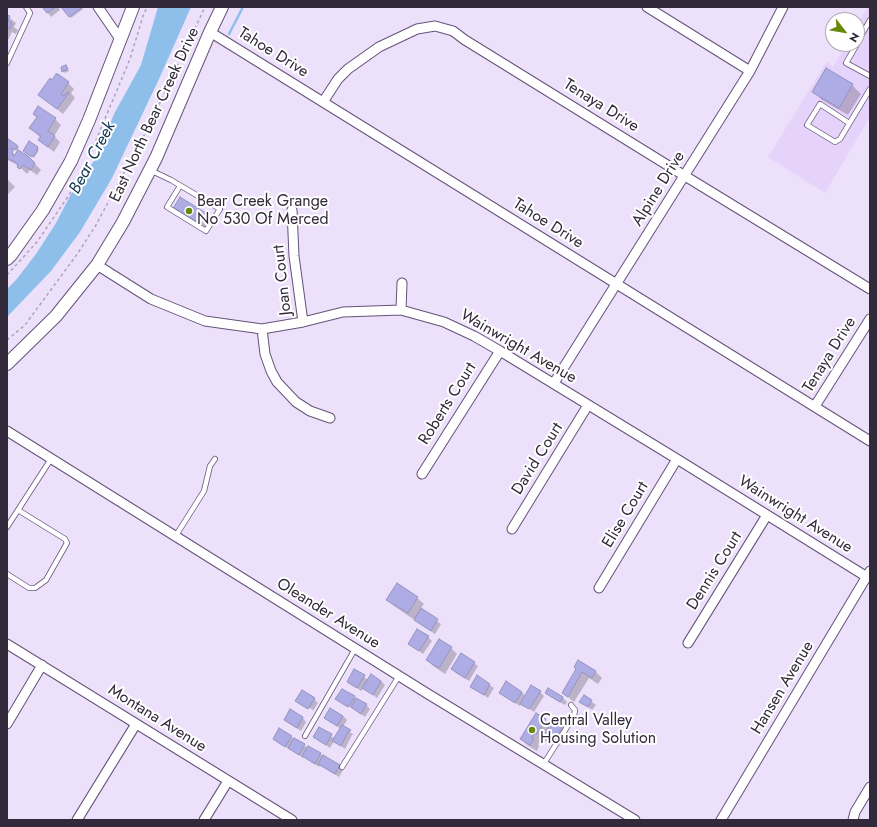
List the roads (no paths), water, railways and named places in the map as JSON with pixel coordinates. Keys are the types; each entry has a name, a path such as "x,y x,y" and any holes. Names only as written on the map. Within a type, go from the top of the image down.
{"street":[{"path":"98,7 120,39"},
{"path":"7,258 11,255 43,210 71,162 133,7"},
{"name":"East North Bear Creek Drive","path":"7,364 56,316 97,265 123,222 150,170 222,7"},
{"path":"647,7 750,71"},
{"name":"Alpine Drive","path":"554,384 750,71 783,7"},
{"name":"Tenaya Drive","path":"323,102 338,79 348,69 366,55 393,39 417,29 435,26 453,31 465,40 870,289"},
{"name":"Tahoe Drive","path":"210,32 870,441"},
{"name":"Joan Court","path":"292,210 294,256 303,322"},
{"name":"Wainwright Avenue","path":"97,265 151,299 205,321 262,329 303,322 343,312 401,310 444,322 500,350 767,515 868,574"},
{"path":"401,310 402,282"},
{"name":"Tenaya Drive","path":"815,406 870,320"},
{"path":"262,329 265,354 277,382 296,402 310,411 330,418"},
{"name":"Roberts Court","path":"422,474 500,350"},
{"name":"David Court","path":"512,529 588,404"},
{"name":"Oleander Avenue","path":"7,431 355,649 635,820"},
{"name":"Elise Court","path":"599,588 677,459"},
{"name":"Dennis Court","path":"688,643 767,515"},
{"name":"Hansen Avenue","path":"721,820 868,574"},
{"name":"Montana Avenue","path":"7,644 292,820"},
{"path":"7,724 42,665"},
{"path":"77,820 136,724"},
{"path":"204,820 228,781"},
{"path":"853,820 855,812 869,793"}],"lane":[{"path":"7,63 30,13 26,7"},
{"path":"865,29 870,20"},
{"path":"852,52 846,62 870,76"},
{"path":"849,123 820,104 807,125 835,142 840,139 870,89"},
{"path":"150,170 171,180 220,209 206,231 167,207 180,186"},
{"path":"7,527 51,459"},
{"path":"175,537 204,491 210,466 215,460"},
{"path":"7,574 29,588 35,588 46,580 67,543 66,539 18,510"},
{"path":"305,736 355,649"},
{"path":"342,767 399,676"},
{"path":"543,765 574,716 575,710 571,705"}],"water":[{"path":"158,7 191,7 112,178 80,232 51,271 7,317 7,289 36,254 56,223 71,194 96,158 114,114 141,65"}],"waterway":[{"path":"229,34 243,7"}],"place":[{"name":"Bear Creek Grange No 530 Of Merced","path":"189,211"},
{"name":"Central Valley Housing Solution","path":"532,730"}],"water label":[{"name":"Bear Creek","path":"93,158"}]}
